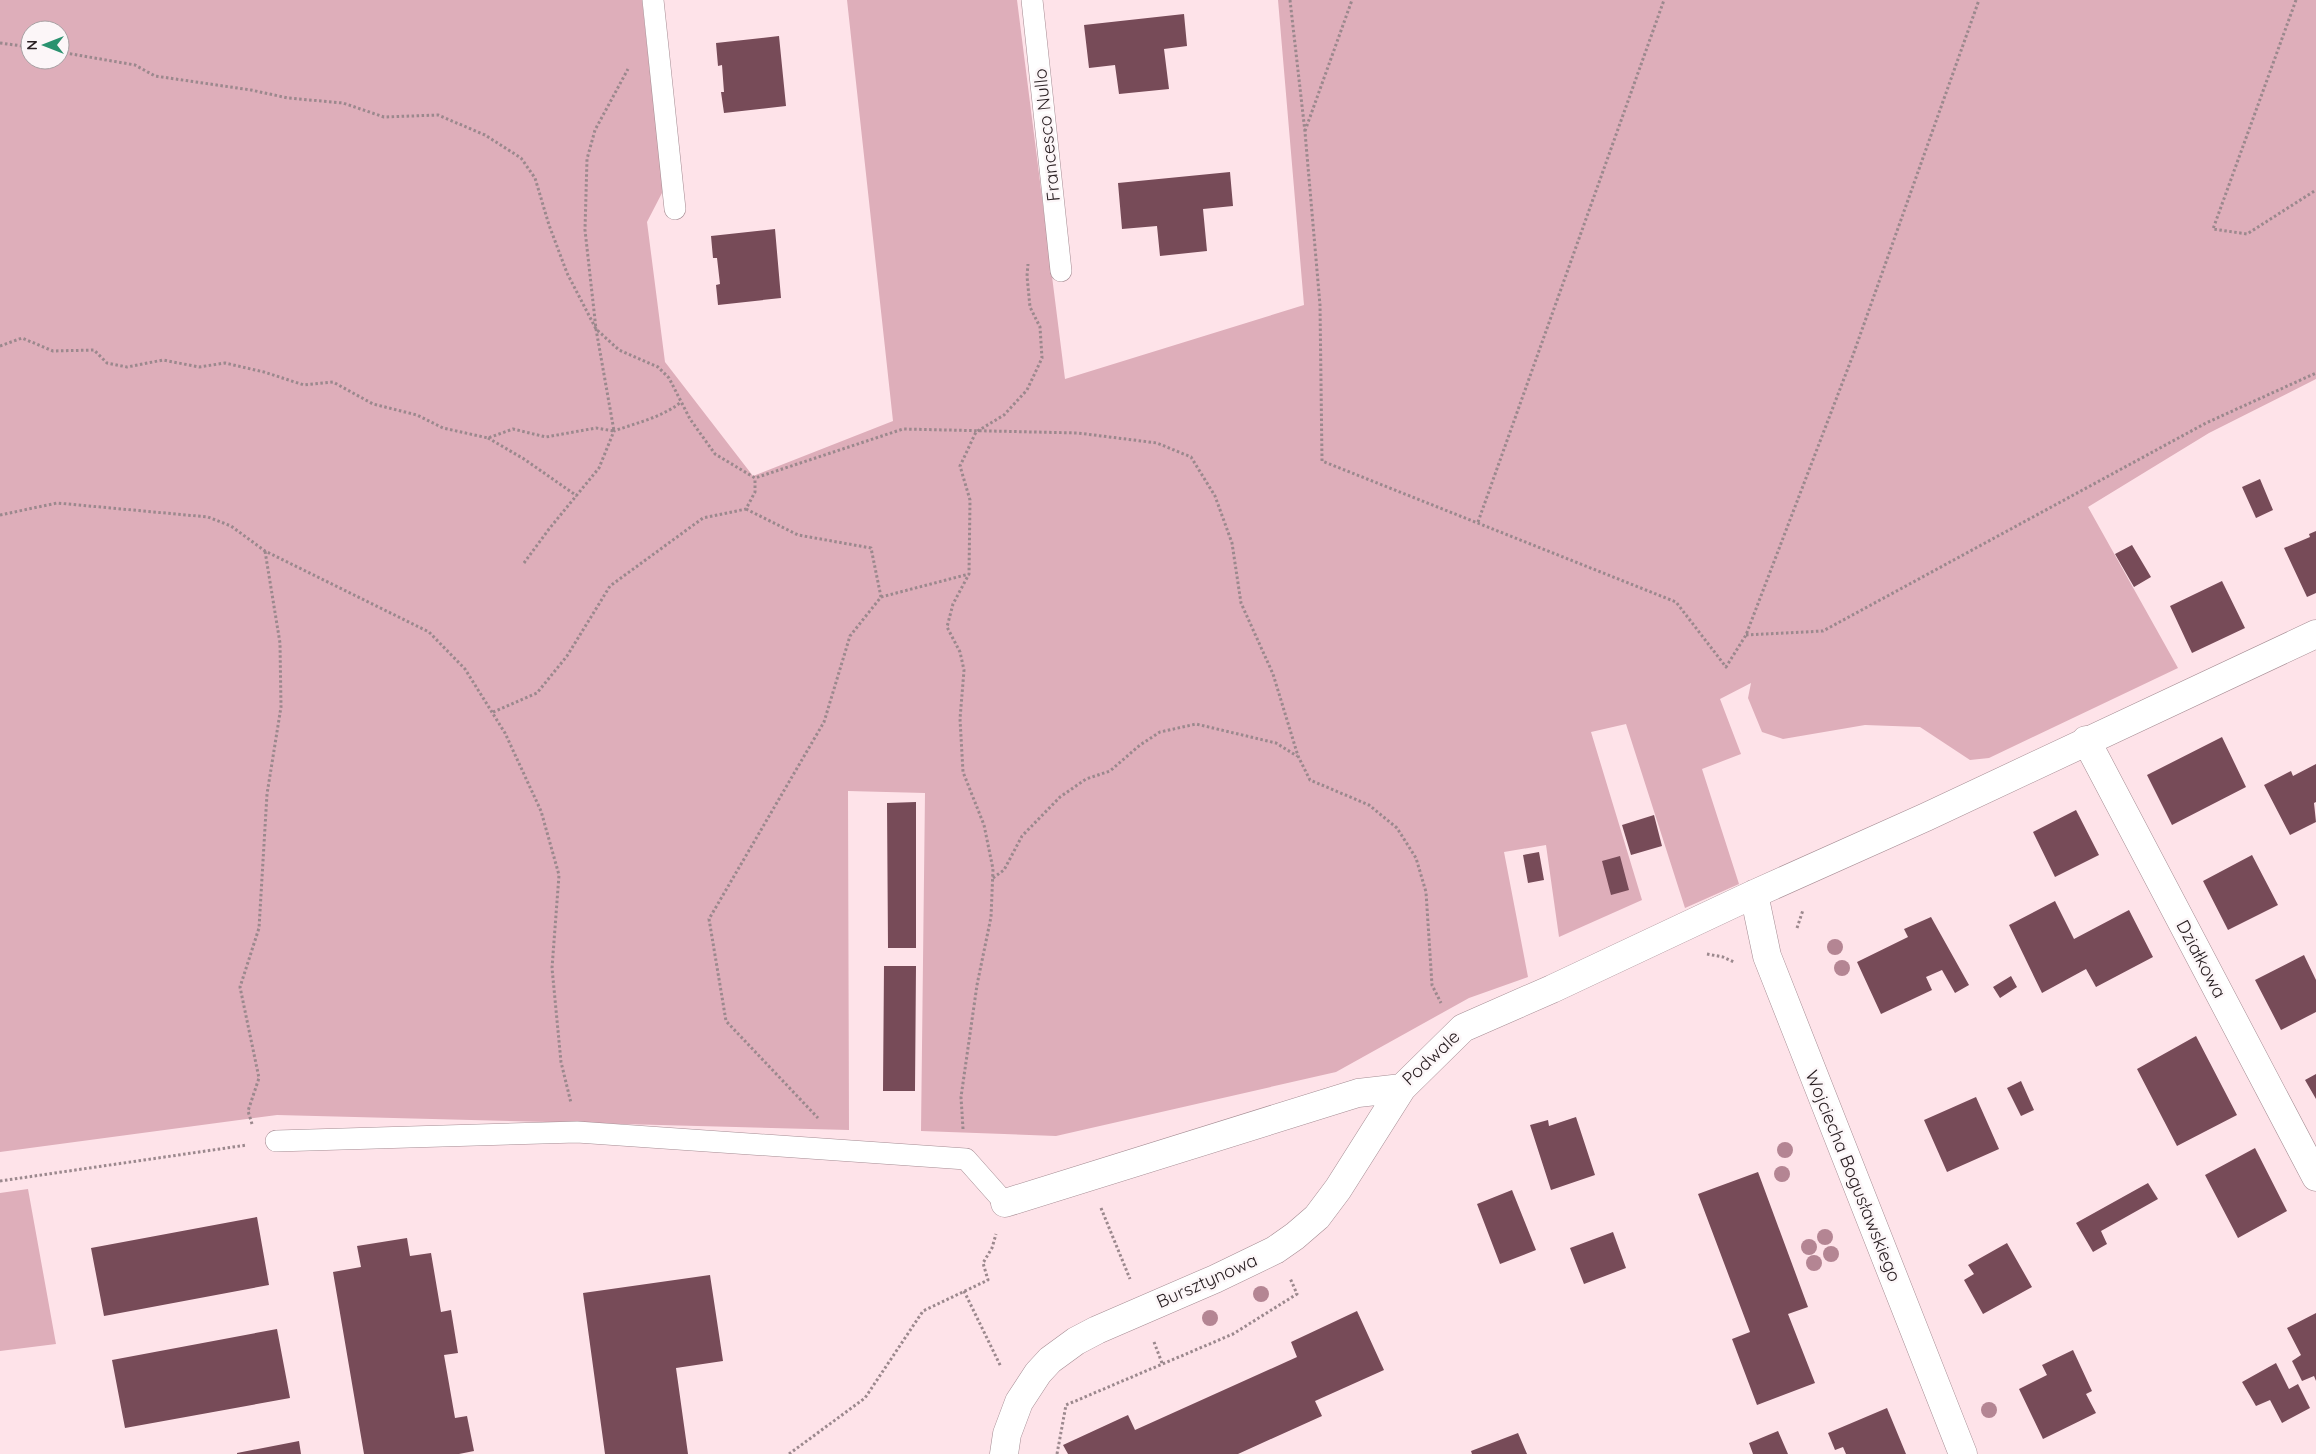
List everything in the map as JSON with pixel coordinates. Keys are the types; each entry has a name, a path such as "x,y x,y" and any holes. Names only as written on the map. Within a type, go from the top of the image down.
{"street":[{"name":"Podwale","path":"1005,1202 1358,1093 1402,1088 1463,1028 1926,817 2086,740 2316,634"},
{"name":"Działkowa","path":"2086,740 2316,1177"},
{"name":"Wojciecha Bogusławskiego","path":"1754,894 1767,956 1963,1454"},
{"name":"Bursztynowa","path":"1004,1454 1008,1434 1019,1402 1038,1373 1050,1360 1076,1341 1143,1309 1248,1264 1296,1236 1317,1217 1338,1189 1402,1088"}],"lane":[{"path":"652,0 675,209"},
{"name":"Francesco Nullo","path":"1032,0 1062,271"},
{"path":"267,1142 577,1132 966,1160 1005,1202"}],"path":[{"path":"1290,0 1305,132 1320,305 1322,461 1676,602 1726,667 1746,635 1853,354 1979,0"},
{"path":"1305,132 1352,0"},
{"path":"1478,522 1664,0"},
{"path":"2296,0 2213,230 2247,234 2316,190"},
{"path":"524,563 599,468 614,431 596,329 585,230 587,159 595,130 655,21"},
{"path":"0,43 20,46"},
{"path":"70,54 135,65 155,76 251,90 288,98 343,103 384,117 438,115 485,135 521,158 535,178 549,226 567,273 596,329 620,350 658,367 669,378 681,402 715,454 755,478 902,429 1078,433 1157,443 1191,457 1218,504 1232,543 1242,603 1273,674 1298,756 1310,780 1369,805 1397,828 1416,858 1426,892 1432,985 1446,1012 1463,1028"},
{"path":"966,1160 961,1097 977,985 991,917 992,869 984,825 963,772 960,719 964,670 960,652 947,627 953,604 969,574 970,500 960,466 976,432 1004,415 1027,390 1042,358 1040,327 1030,307 1027,276 1028,258"},
{"path":"0,346 22,338 53,350 94,350 107,363 127,367 163,360 199,367 225,363 264,372 304,385 333,382 373,404 417,415 443,428 488,438 524,459 577,496"},
{"path":"1746,635 1822,630 2206,423 2316,373"},
{"path":"488,438 513,429 546,437 596,428 614,431 674,408 681,402"},
{"path":"746,510 755,492 755,478"},
{"path":"0,515 57,503 208,517 232,526 265,551 429,632 465,669 505,732 541,811 559,875 552,968 561,1062 577,1132"},
{"path":"493,712 537,693 567,656 610,586 703,518 746,510 798,534 871,548 881,597"},
{"path":"0,1181 267,1142 248,1111 259,1078 240,987 259,928 267,794 281,707 280,643 265,551"},
{"path":"849,1151 726,1021 710,919 824,722 850,636 881,597 969,574"},
{"path":"992,878 1004,870 1022,836 1060,797 1086,779 1110,771 1140,745 1160,732 1196,724 1276,743 1298,756"},
{"path":"1795,937 1800,913 1806,908"},
{"path":"788,1454 865,1398 923,1311 988,1280 983,1264 992,1248 1005,1202"},
{"path":"1113,1240 1143,1309"},
{"path":"964,1291 1019,1402"},
{"path":"1057,1454 1066,1405 1233,1334 1297,1294"},
{"path":"1153,1338 1162,1363"}],"shaded area":[{"path":"0,0 642,0 663,191 647,222 665,362 753,476 893,421 847,0 1017,0 1065,379 1304,305 1278,0 2316,0 2316,379 2209,433 2088,507 2178,668 1989,758 1970,760 1920,727 1865,725 1783,739 1762,732 1748,698 1751,683 1720,699 1741,754 1702,769 1739,884 1685,908 1626,724 1591,732 1642,900 1559,937 1546,845 1504,852 1528,977 1469,998 1336,1072 1056,1136 921,1131 925,793 848,791 849,1130 277,1115 0,1152"},
{"path":"28,1189 56,1344 0,1351 0,1193"}],"building":[{"path":"1184,14 1187,46 1164,49 1169,89 1119,94 1115,65 1089,68 1084,25"},
{"path":"779,36 786,106 724,113 721,92 724,92 722,65 718,66 716,43"},
{"path":"1230,172 1233,206 1203,209 1207,251 1160,256 1157,226 1122,229 1118,183"},
{"path":"775,229 781,298 718,305 716,285 720,284 717,258 713,258 711,236"},
{"path":"2260,479 2273,510 2256,518 2242,487"},
{"path":"2316,531 2316,593 2307,597 2284,548 2310,537 2309,534"},
{"path":"2132,545 2151,577 2134,587 2115,554"},
{"path":"2222,581 2245,628 2192,653 2170,606"},
{"path":"2222,737 2246,787 2172,825 2147,775"},
{"path":"2316,764 2316,802 2314,803 2316,822 2290,835 2264,785 2291,771 2293,776"},
{"path":"916,802 916,948 888,948 887,803"},
{"path":"2076,810 2099,855 2055,877 2033,832"},
{"path":"1654,815 1662,846 1631,855 1622,825"},
{"path":"1539,852 1544,880 1528,883 1523,855"},
{"path":"2252,855 2278,905 2228,930 2203,881"},
{"path":"1620,856 1629,890 1611,895 1602,861"},
{"path":"2055,901 2074,939 2129,910 2153,957 2096,987 2086,969 2042,993 2009,925"},
{"path":"1931,917 1969,985 1955,993 1942,970 1926,977 1932,990 1881,1014 1857,962 1908,937 1904,929"},
{"path":"2304,955 2316,980 2316,1012 2281,1030 2255,980"},
{"path":"884,966 916,966 915,1091 883,1091"},
{"path":"2011,976 2017,987 2000,998 1993,987"},
{"path":"2196,1036 2237,1115 2177,1146 2137,1069"},
{"path":"2316,1074 2316,1099 2305,1080"},
{"path":"2021,1081 2034,1110 2021,1116 2007,1088"},
{"path":"1976,1097 1999,1149 1947,1172 1924,1120"},
{"path":"1576,1117 1595,1175 1551,1190 1530,1125 1548,1120 1549,1126"},
{"path":"2255,1148 2287,1211 2238,1238 2205,1175"},
{"path":"1758,1172 1808,1307 1788,1314 1815,1383 1757,1405 1732,1339 1750,1332 1698,1194"},
{"path":"2148,1183 2158,1199 2101,1231 2107,1244 2093,1252 2076,1223"},
{"path":"1512,1190 1536,1250 1500,1264 1477,1204"},
{"path":"257,1217 269,1285 104,1316 91,1248"},
{"path":"1613,1232 1626,1268 1584,1284 1570,1248"},
{"path":"407,1238 410,1256 431,1253 441,1312 451,1310 458,1353 444,1355 455,1418 467,1416 474,1451 459,1454 364,1454 333,1272 361,1267 357,1246"},
{"path":"2007,1243 2032,1287 1983,1314 1964,1280 1974,1274 1968,1265"},
{"path":"710,1275 723,1361 676,1368 688,1454 605,1454 583,1293"},
{"path":"1357,1311 1384,1370 1315,1401 1322,1416 1238,1454 1068,1454 1063,1445 1128,1415 1135,1430 1297,1357 1291,1342"},
{"path":"2316,1313 2316,1381 2314,1376 2302,1381 2292,1361 2301,1355 2287,1328"},
{"path":"277,1329 290,1398 125,1428 112,1360"},
{"path":"2073,1350 2092,1391 2086,1394 2096,1413 2043,1439 2019,1389 2047,1375 2042,1365"},
{"path":"2276,1363 2289,1389 2298,1384 2310,1408 2282,1423 2270,1400 2256,1406 2242,1382"},
{"path":"1887,1408 1906,1454 1846,1454 1843,1447 1835,1450 1828,1433"},
{"path":"1778,1431 1788,1454 1753,1454 1749,1443"},
{"path":"1518,1433 1527,1454 1472,1454 1471,1451"},
{"path":"299,1441 301,1454 237,1454 237,1453"}]}
